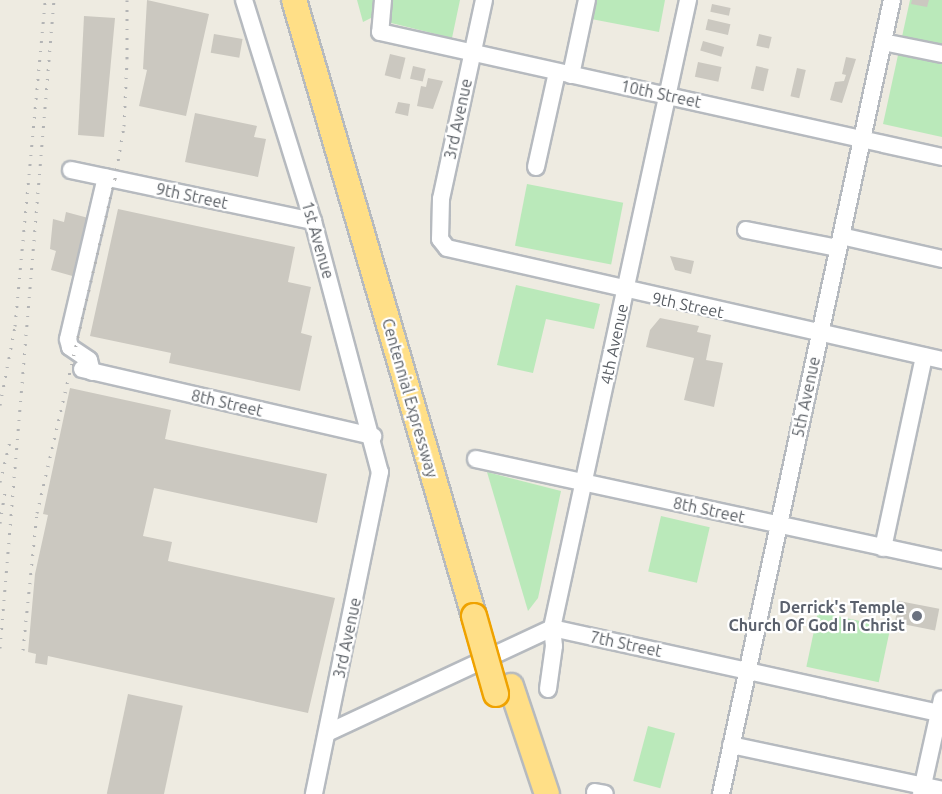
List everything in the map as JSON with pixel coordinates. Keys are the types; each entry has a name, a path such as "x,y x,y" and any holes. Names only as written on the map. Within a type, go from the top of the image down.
{"highway":[{"name":"Centennial Expressway","path":"294,0 482,615 531,794"},
{"name":"Centennial Expressway","path":"311,0 482,615"},
{"name":"Centennial Expressway","path":"504,690 547,794"}],"street":[{"name":"10th Street","path":"383,0 380,32 942,157"},
{"name":"3rd Avenue","path":"440,239 441,198 484,0"},
{"path":"536,167 587,0"},
{"name":"4th Avenue","path":"548,689 554,646 552,628 688,0"},
{"name":"5th Avenue","path":"721,794 892,0"},
{"name":"1st Avenue","path":"240,1 313,222 373,436 380,483"},
{"path":"883,42 942,54"},
{"name":"9th Street","path":"71,170 313,222"},
{"name":"8th Street","path":"106,177 68,339 70,347 89,360 87,370 373,436"},
{"path":"746,230 942,259"},
{"name":"9th Street","path":"440,239 455,252 942,360"},
{"path":"883,548 924,356"},
{"name":"8th Street","path":"476,459 942,560"},
{"name":"3rd Avenue","path":"314,794 380,483"},
{"path":"327,733 552,628"},
{"name":"7th Street","path":"552,628 941,709"},
{"path":"922,790 941,709"},
{"path":"731,745 922,790 942,790"}],"green space":[{"path":"357,0 460,0 452,38 371,18 363,22"},
{"path":"590,0 665,0 659,32 586,18"},
{"path":"910,0 942,0 942,137 883,124"},
{"path":"527,184 623,203 611,265 515,246"},
{"path":"516,285 600,304 594,329 546,319 533,373 497,365"},
{"path":"487,472 561,491 538,598 528,611"},
{"path":"661,516 710,527 697,583 648,572"},
{"path":"818,612 890,627 879,682 806,667"},
{"path":"648,726 675,733 660,788 633,781"}],"building":[{"path":"147,0 209,14 186,116 139,106 147,70 143,69"},
{"path":"912,0 929,0 927,7 911,4"},
{"path":"712,4 731,8 729,16 710,12"},
{"path":"84,16 115,18 104,137 78,135"},
{"path":"708,19 730,24 728,35 706,30"},
{"path":"214,34 243,39 239,58 211,53"},
{"path":"759,34 772,37 769,49 756,46"},
{"path":"703,41 724,47 721,57 700,51"},
{"path":"390,54 406,58 400,79 385,75"},
{"path":"846,57 856,59 842,103 830,100 835,82 844,81 846,75 842,74"},
{"path":"698,62 721,67 718,82 695,77"},
{"path":"413,66 426,69 423,82 410,79"},
{"path":"756,66 769,69 763,91 751,88"},
{"path":"797,68 806,70 799,98 790,96"},
{"path":"428,78 443,81 433,109 417,106 421,86 426,87"},
{"path":"398,102 410,104 408,116 395,113"},
{"path":"195,113 257,126 254,137 266,139 258,177 185,162"},
{"path":"118,209 295,247 288,282 311,287 301,333 312,336 300,391 169,363 171,353 90,336"},
{"path":"66,212 92,219 76,277 51,270 56,251 50,249 53,219 64,222"},
{"path":"670,256 694,261 691,274 675,270"},
{"path":"660,318 699,326 697,332 711,335 706,360 723,363 714,407 684,400 694,358 646,347 650,330"},
{"path":"70,388 171,410 165,439 327,474 317,523 154,488 143,536 172,542 168,561 335,598 308,713 48,656 47,665 35,663 36,654 28,652 35,574 48,515 43,514"},
{"name":"Derrick's Temple Church Of God In Christ","path":"899,601 939,609 935,630 895,623"},
{"path":"128,694 183,706 164,794 107,794"}],"railway":[{"path":"0,405 15,326 45,0"},
{"path":"0,648 54,0"},
{"path":"127,0 127,66"},
{"path":"23,650 37,513 115,179 124,126 127,59"},
{"path":"0,482 11,437"},
{"path":"0,523 5,491"}],"place":[{"name":"Derrick's Temple Church Of God In Christ","path":"917,616"}]}
